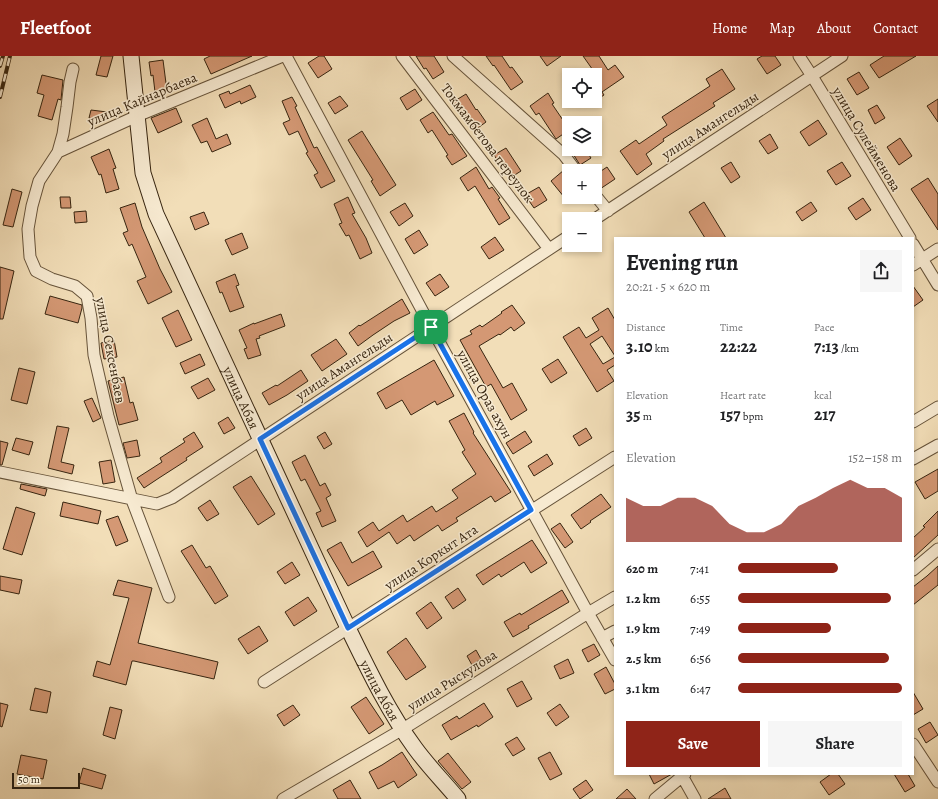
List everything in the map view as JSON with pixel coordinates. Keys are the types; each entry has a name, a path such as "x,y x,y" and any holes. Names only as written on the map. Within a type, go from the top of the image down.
{"street":[{"name":"улица Абая","path":"131,56 143,172 156,214 348,628 376,685 402,729 416,749 458,799"},
{"name":"улица Кайнарбаева","path":"58,152 137,116 284,56"},
{"name":"улица Ораз ахун","path":"284,56 531,510 614,658"},
{"name":"Токмамбетова переулок","path":"402,56 549,249"},
{"path":"454,56 564,155 571,164"},
{"name":"улица Сулейменова","path":"799,56 909,237"},
{"name":"улица Амангельды","path":"602,215 842,56"},
{"name":"улица Сексенбаев","path":"73,69 63,134 58,152 39,181 32,206 28,229 30,257 36,271 52,279 75,286 87,296 91,318 94,355 108,416 132,500 169,597"},
{"path":"602,204 608,211"},
{"name":"улица Амангельды","path":"0,472 132,500 157,504 165,502 562,241"},
{"path":"914,248 918,262 938,285"},
{"path":"918,262 938,249"},
{"path":"914,421 938,407"},
{"path":"914,458 938,445"},
{"name":"улица Коркыт Ата","path":"264,682 614,457"},
{"path":"914,569 938,550"},
{"name":"улица Рыскулова","path":"283,799 402,729 614,597"},
{"path":"602,638 614,631"},
{"path":"914,746 938,782"},
{"path":"655,799 683,775 695,799"}],"building":[{"path":"101,56 113,56 107,77 96,75"},
{"path":"210,56 252,56 211,74 204,59"},
{"path":"319,56 324,56 332,69 318,78 308,63"},
{"path":"416,56 434,56 444,72 433,79 426,68 424,69"},
{"path":"486,56 502,56 510,68 512,67 523,82 511,90"},
{"path":"540,56 561,56 547,66"},
{"path":"583,56 599,56 608,70 615,65 624,77 602,92 602,68 591,68"},
{"path":"762,56 775,56 781,65 767,74 757,59"},
{"path":"884,56 916,56 879,78 870,65"},
{"path":"163,60 167,91 155,92 153,75 151,76 149,62"},
{"path":"722,69 735,89 713,103 715,106 663,139 664,141 646,154 652,164 637,175 620,151 636,140 639,144 667,125 662,117 710,86 706,79"},
{"path":"859,72 869,88 857,95 847,79"},
{"path":"42,75 63,80 61,100 58,99 52,120 38,116 44,95 37,93"},
{"path":"250,85 256,97 241,104 240,101 225,108 219,95 229,91 230,94"},
{"path":"415,89 422,100 407,110 400,98"},
{"path":"548,93 554,103 552,104 562,119 562,135 556,139 539,113 536,115 530,106"},
{"path":"466,94 486,122 475,130 464,113 461,115 453,102"},
{"path":"340,96 348,106 335,114 328,103"},
{"path":"292,97 297,106 295,107 314,148 317,147 335,181 321,188 314,175 318,173 306,153 308,152 298,131 289,135 283,123 290,120 282,101"},
{"path":"938,99 938,122 927,106"},
{"path":"877,105 885,118 875,124 868,110"},
{"path":"176,108 182,122 158,133 151,118"},
{"path":"91,110 107,112 105,121 89,118"},
{"path":"433,112 449,135 452,134 467,156 452,165 446,156 448,155 432,130 428,133 420,120"},
{"path":"207,118 216,139 227,134 231,144 212,152 207,141 201,143 192,125"},
{"path":"818,120 827,134 809,146 800,132"},
{"path":"362,131 396,185 380,196 371,181 373,180 348,140"},
{"path":"770,134 778,148 768,154 759,141"},
{"path":"900,138 912,156 899,165 887,147"},
{"path":"506,148 521,171 510,178 494,155"},
{"path":"109,149 116,168 113,169 119,189 106,193 101,174 99,175 91,157"},
{"path":"574,156 590,156 591,158 582,164 579,164"},
{"path":"731,162 740,177 731,183 721,168"},
{"path":"842,162 851,176 836,185 827,171"},
{"path":"476,167 489,189 492,187 500,198 498,199 510,218 499,225 475,186 468,191 460,178"},
{"path":"607,167 615,179 602,188 602,170"},
{"path":"562,172 562,194 551,181"},
{"path":"928,178 938,194 938,230 911,189"},
{"path":"539,187 547,200 534,208 525,195"},
{"path":"12,189 22,192 13,227 3,225"},
{"path":"60,197 70,197 71,208 61,208"},
{"path":"348,197 355,213 352,214 366,238 372,253 360,259 349,235 346,236 339,224 342,223 334,204"},
{"path":"863,198 871,210 856,220 848,208"},
{"path":"704,202 725,237 704,237 689,212"},
{"path":"811,202 817,211 802,221 796,212"},
{"path":"135,203 142,227 160,269 172,292 148,304 137,281 146,277 132,244 129,246 123,233 128,231 120,208"},
{"path":"405,203 413,216 399,226 390,212"},
{"path":"86,211 87,222 75,223 74,212"},
{"path":"204,212 209,224 195,230 190,217"},
{"path":"419,230 428,245 414,254 405,239"},
{"path":"242,233 248,248 232,255 225,240"},
{"path":"495,237 504,250 489,259 481,247"},
{"path":"0,267 14,271 3,319 0,319"},
{"path":"235,274 239,285 236,286 244,307 230,312 222,292 220,293 216,282"},
{"path":"440,274 449,287 435,296 426,283"},
{"path":"914,287 923,300 914,306"},
{"path":"50,296 82,305 78,323 45,314"},
{"path":"402,299 410,313 394,321 358,346 349,333 359,325 360,326"},
{"path":"512,305 525,323 514,331 511,327 500,335 499,334 479,346 503,388 512,383 527,410 511,420 491,384 486,387 460,340 472,334 470,331 480,325 482,327"},
{"path":"608,308 614,318 614,354 602,336 590,344 603,364 614,358 614,366 607,370 614,381 597,392 563,337 579,327 586,338 599,330 592,318"},
{"path":"178,310 192,340 176,347 162,318"},
{"path":"281,314 285,326 259,336 260,338 256,339 261,355 248,359 244,349 247,348 239,330 254,323"},
{"path":"336,339 347,354 322,371 311,355"},
{"path":"114,340 117,357 104,359 101,343"},
{"path":"200,354 205,365 185,374 180,363"},
{"path":"558,359 567,373 551,383 542,369"},
{"path":"434,360 454,396 437,405 435,401 411,415 402,400 386,409 377,393"},
{"path":"19,368 35,372 27,404 11,400"},
{"path":"301,370 308,381 269,405 262,393 276,385 277,386"},
{"path":"124,377 130,403 133,402 138,420 119,425 108,381"},
{"path":"208,378 215,390 198,399 191,387"},
{"path":"92,398 101,418 93,422 84,401"},
{"path":"464,413 474,432 473,433 511,492 495,502 491,496 456,518 458,521 442,531 438,525 414,541 410,535 397,544 389,532 367,547 358,532 373,522 379,531 403,515 407,522 432,506 436,512 458,498 452,490 476,474 462,452 465,450 449,421"},
{"path":"228,417 235,428 224,434 218,423"},
{"path":"57,426 69,428 61,462 74,465 72,474 48,468"},
{"path":"586,428 592,438 579,446 573,436"},
{"path":"525,431 532,442 513,454 506,443"},
{"path":"194,432 203,447 186,458 187,460 144,488 137,478 162,462 160,458 185,442 183,439"},
{"path":"325,432 332,444 324,449 317,437"},
{"path":"16,438 33,442 29,455 12,450"},
{"path":"137,440 140,456 127,458 123,443"},
{"path":"0,441 8,443 2,465 0,465"},
{"path":"547,454 553,464 534,476 528,466"},
{"path":"305,455 320,486 325,483 331,495 326,498 336,521 322,527 316,513 321,511 305,479 301,481 292,462"},
{"path":"111,460 115,482 103,484 99,462"},
{"path":"938,469 938,491 925,499 915,482"},
{"path":"251,476 275,514 258,525 233,487"},
{"path":"21,484 47,489 45,496 20,489"},
{"path":"601,494 611,507 581,529 571,515"},
{"path":"210,500 219,514 207,521 198,508"},
{"path":"63,502 101,511 98,524 60,516"},
{"path":"16,507 35,513 22,555 3,549"},
{"path":"938,511 938,535 914,557 914,537 925,527 923,526"},
{"path":"118,516 128,541 116,546 106,520"},
{"path":"560,523 573,542 565,548 551,529"},
{"path":"532,540 547,563 531,573 524,562 501,577 499,574 483,585 476,575"},
{"path":"341,542 352,563 373,551 382,567 348,586 327,550"},
{"path":"192,545 206,568 210,566 228,596 215,604 181,551"},
{"path":"292,562 300,575 285,584 277,572"},
{"path":"938,566 938,585 914,604 914,586"},
{"path":"0,576 22,580 19,594 0,590"},
{"path":"118,580 152,588 138,643 218,662 214,679 134,661 132,661 126,685 93,676 97,661 110,665 129,598 113,595"},
{"path":"458,588 466,600 453,609 445,597"},
{"path":"562,590 569,602 528,626 529,628 513,637 504,622 520,613 521,615"},
{"path":"308,597 317,611 294,626 285,612"},
{"path":"431,602 442,618 427,629 416,613"},
{"path":"259,626 268,641 248,654 238,639"},
{"path":"406,638 426,667 406,680 387,652"},
{"path":"594,644 600,655 588,662 582,650"},
{"path":"476,650 481,659 472,665 467,656"},
{"path":"568,659 574,673 560,679 554,666"},
{"path":"606,667 614,682 614,690 605,694 594,674"},
{"path":"522,681 532,699 517,707 507,689"},
{"path":"35,688 51,692 47,713 30,710"},
{"path":"914,694 923,709 914,714"},
{"path":"366,697 384,724 369,734 351,707"},
{"path":"0,703 8,705 2,727 0,726"},
{"path":"484,703 493,717 478,727 477,725 451,740 442,725 457,716 459,719"},
{"path":"560,704 569,717 556,726 547,713"},
{"path":"293,705 300,715 284,726 277,715"},
{"path":"110,707 122,710 115,739 103,735"},
{"path":"930,722 938,735 926,743 918,729"},
{"path":"517,737 525,749 513,756 505,744"},
{"path":"402,752 417,775 398,788 394,781 378,789 369,772"},
{"path":"550,752 562,774 550,780 538,758"},
{"path":"448,753 471,782 462,789 438,761"},
{"path":"21,755 47,760 43,779 17,774"},
{"path":"83,768 106,775 102,789 79,783"},
{"path":"650,775 670,775 654,784"},
{"path":"830,775 839,775 845,784 829,795 820,782"},
{"path":"895,775 909,775 915,786 905,792"},
{"path":"350,780 361,799 338,799 333,790"},
{"path":"586,780 593,790 580,799 573,789"},
{"path":"725,788 731,799 708,799"},
{"path":"627,789 636,799 616,799"}],"railway":[{"path":"0,66 3,56"},
{"path":"0,97 10,56"}],"route":[{"path":"431,327 531,510 348,628 260,439 431,327"}]}
